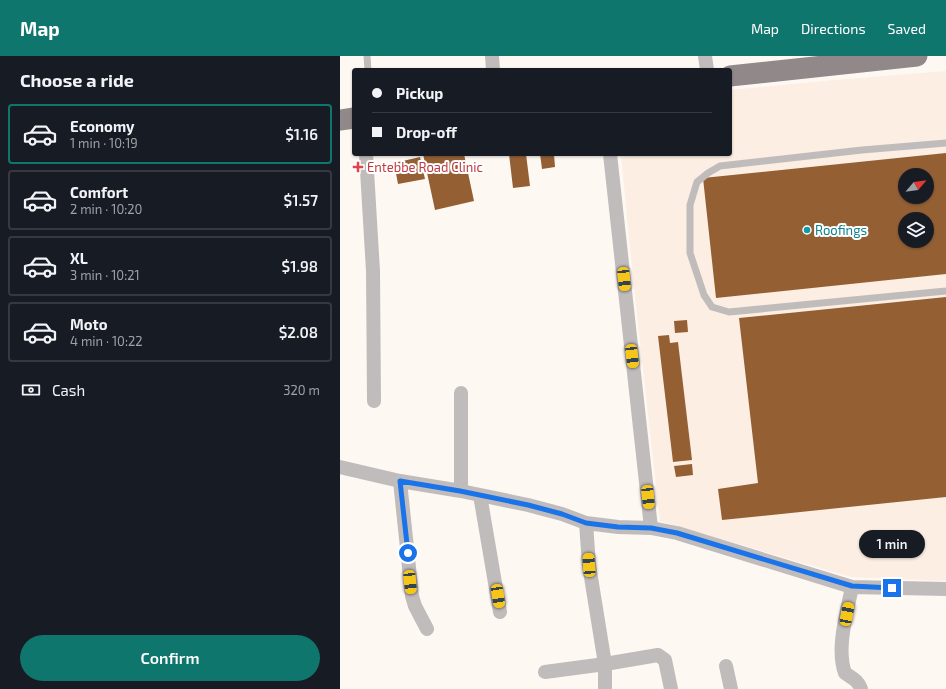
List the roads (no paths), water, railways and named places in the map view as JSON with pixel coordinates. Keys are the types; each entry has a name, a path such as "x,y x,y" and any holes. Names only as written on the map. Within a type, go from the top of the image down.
{"main road":[{"path":"732,76 917,56"},
{"path":"340,120 352,118"}],"street":[{"path":"492,56 493,68"},
{"path":"705,56 707,68"},
{"path":"366,156 373,271 374,401"},
{"path":"610,156 651,528"},
{"path":"460,491 461,393"},
{"path":"340,467 400,481 480,495 562,514 586,523 618,527 651,528 677,533 852,586 946,589"},
{"path":"400,481 412,596 415,606 427,629"},
{"path":"480,495 500,612"},
{"path":"586,523 589,565 605,664 605,689"},
{"path":"852,586 842,647 843,668 845,673 855,678 861,689"},
{"path":"545,672 605,664 658,654 664,660 671,689"},
{"path":"726,666 731,689"}],"lane":[{"path":"367,56 368,68"},
{"path":"946,143 862,150 720,166 708,173 698,182 690,205 690,253 704,295 712,307 729,312 946,291"}],"place":[{"name":"Entebbe Road Clinic","path":"358,167"},
{"name":"Roofings","path":"807,230"}]}
